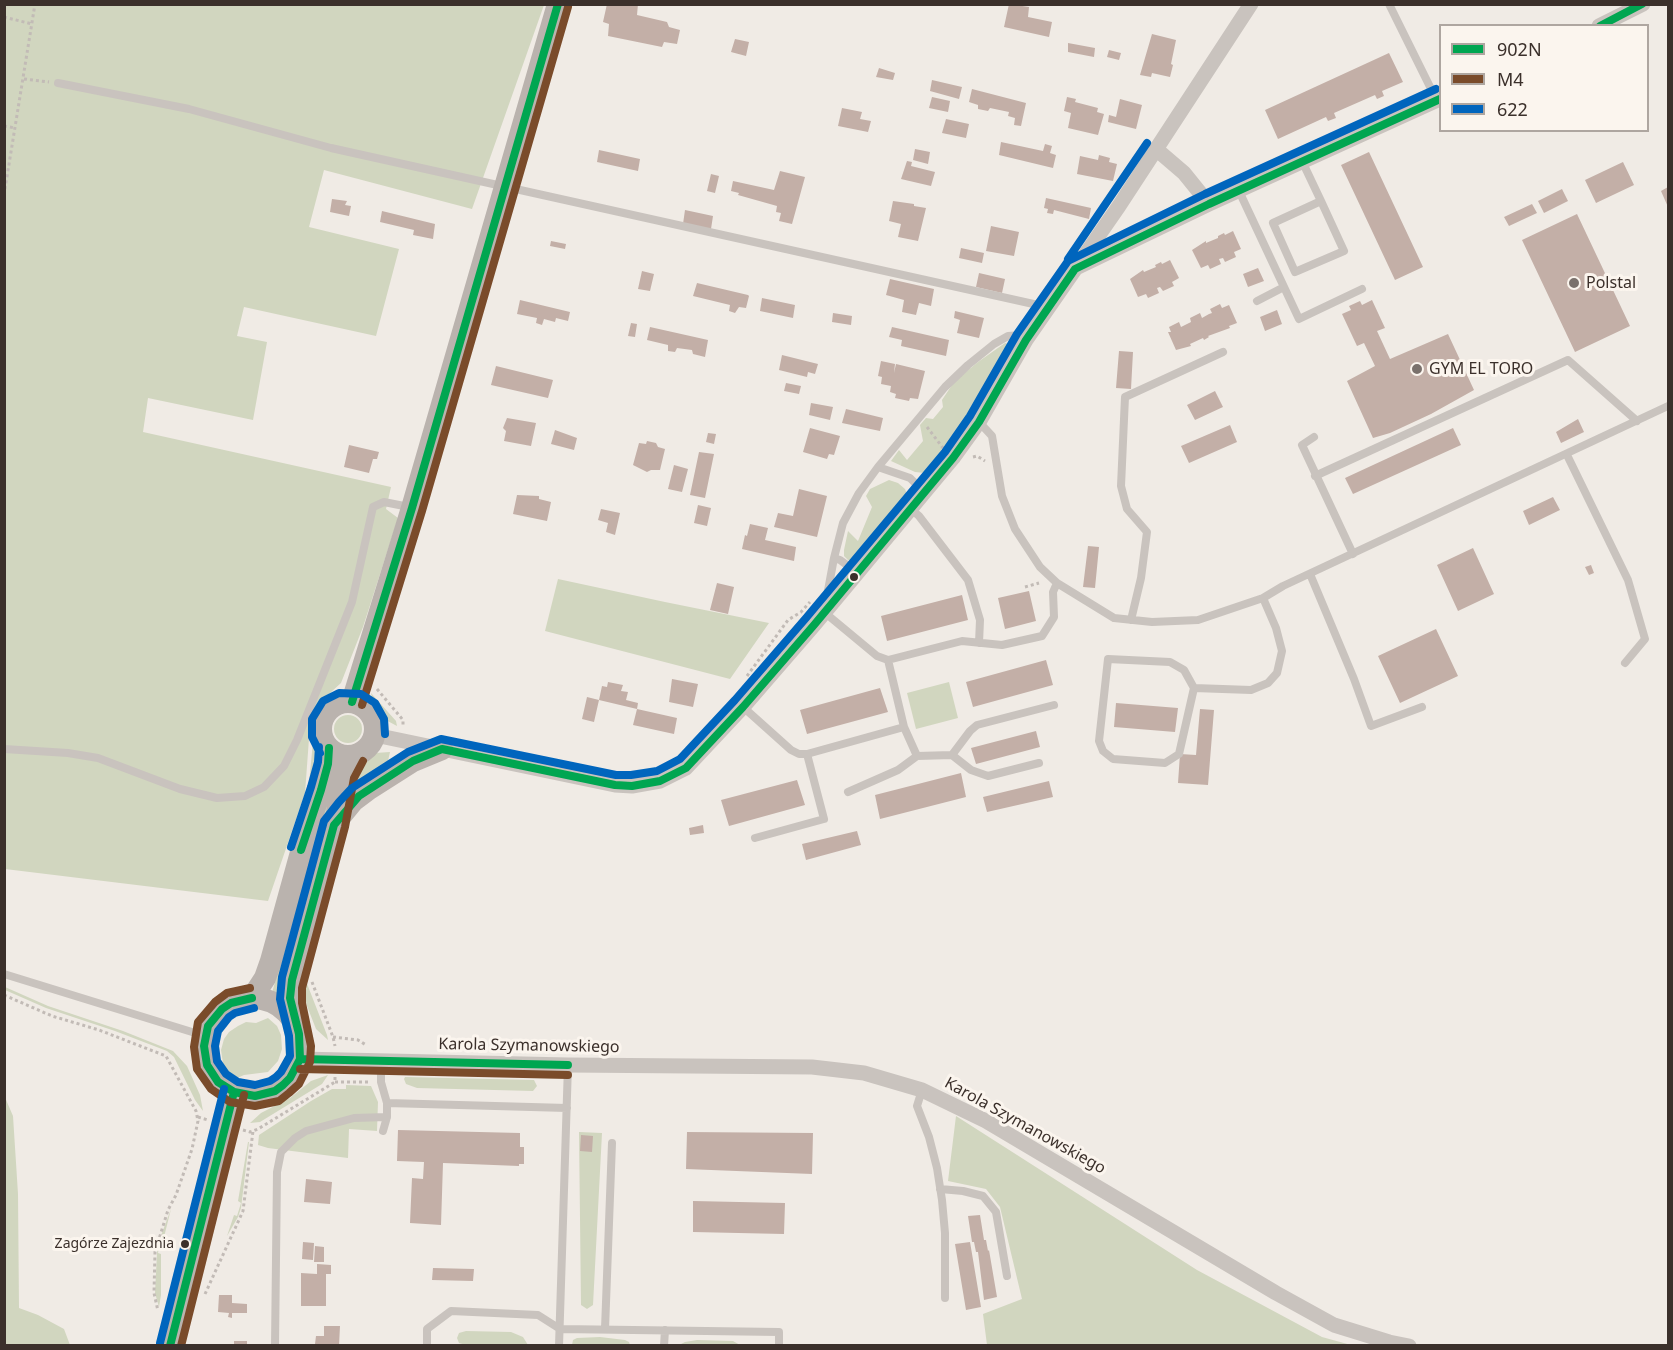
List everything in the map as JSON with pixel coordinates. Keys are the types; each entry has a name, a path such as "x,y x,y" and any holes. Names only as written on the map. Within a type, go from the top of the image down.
{"street":[{"path":"352,702 412,508 558,4"},
{"path":"375,735 615,785 660,781 686,768 743,707 953,458 979,422 1026,340 1251,4"},
{"path":"1603,24 1636,6"},
{"path":"1075,268 1302,161 1439,100"},
{"path":"1156,149 1184,173 1209,204"},
{"path":"352,702 368,711 374,722 375,735 365,750 354,756 342,756 329,748 323,740 321,729 325,715 337,705 352,702"},
{"path":"252,998 265,978 271,961 308,827 323,785 329,748"},
{"path":"334,825 347,807 369,789 413,761 442,749"},
{"path":"295,1022 281,1007 262,999 252,998 231,1003 222,1009 208,1026 204,1056 207,1065 218,1082 234,1092 255,1096 275,1091 290,1078 300,1059 300,1034 290,998 292,980 334,825 344,774 354,756"},
{"name":"Karola Szymanowskiego","path":"300,1059 568,1065 812,1067 864,1073 922,1090 986,1121 1334,1325 1409,1346"},
{"path":"170,1346 234,1092"}],"lane":[{"path":"1389,4 1439,100"},
{"path":"58,83 189,110 331,148 1038,305 1047,310"},
{"path":"1302,161 1321,201 1344,251 1295,272 1273,223 1321,201"},
{"path":"1239,191 1299,319 1362,289"},
{"path":"1257,302 1284,287"},
{"path":"1026,340 1021,335 1012,335 994,344 957,375 878,466 859,493 843,523 824,612 877,656 888,660 962,641 1002,645 1042,636 1054,617 1053,592 1057,583"},
{"path":"1131,620 1141,578 1147,532 1127,509 1121,486 1125,397 1223,352"},
{"path":"1315,476 1568,360 1637,421"},
{"path":"979,422 992,436 1002,496 1015,529 1040,567 1057,583 1114,618 1152,622 1198,620 1263,598 1283,586 1668,406"},
{"path":"1314,437 1302,445 1353,554"},
{"path":"1567,455 1628,580 1645,639 1625,663"},
{"path":"878,466 910,478 924,492"},
{"path":"4,749 68,753 98,758 180,789 218,798 245,796 264,787 284,766 297,740 352,602 373,507 384,502 412,508"},
{"path":"911,509 968,579 980,620 980,643"},
{"path":"834,558 858,573"},
{"path":"1310,574 1371,726 1422,707"},
{"path":"1194,688 1251,690 1268,683 1277,673 1282,651 1276,628 1263,598"},
{"path":"1108,659 1170,662 1184,670 1194,688 1179,754 1165,763 1113,759 1103,751 1099,741 1108,659"},
{"path":"888,660 904,727 917,756"},
{"path":"952,755 977,725 1054,705"},
{"path":"743,707 791,750 799,754 807,754 904,727"},
{"path":"755,838 824,819 807,754"},
{"path":"848,792 898,770 917,756 952,755 971,770 988,776 1039,763"},
{"path":"4,974 205,1036"},
{"path":"381,1061 381,1083 387,1103 387,1117 383,1131"},
{"path":"559,1346 568,1065"},
{"path":"922,1090 917,1106 929,1137 940,1189 945,1233 945,1298"},
{"path":"387,1103 567,1108"},
{"path":"275,1346 277,1172 281,1152 306,1131 354,1118 387,1117"},
{"path":"605,1329 612,1143"},
{"path":"940,1189 983,1196 996,1212 1007,1276"},
{"path":"427,1346 428,1329 451,1311 538,1315 560,1329 779,1332 779,1346"},
{"path":"664,1346 665,1330"}],"path":[{"path":"4,195 35,4"},
{"path":"4,17 32,24"},
{"path":"24,79 58,83"},
{"path":"4,126 15,128"},
{"path":"920,416 947,453"},
{"path":"1025,587 1041,582"},
{"path":"378,683 379,693 403,720 403,728"},
{"path":"309,976 335,1046"},
{"path":"4,995 52,1016 99,1030 166,1056 198,1117 192,1149 174,1201 168,1210 154,1256 154,1296 159,1315"},
{"path":"335,1075 335,1082"},
{"path":"246,1131 253,1131 335,1082 381,1083"},
{"path":"198,1117 203,1119"},
{"path":"203,1298 243,1212 253,1131"}],"green space":[{"path":"4,5 544,5 472,209 324,170 309,227 399,249 376,336 244,307 237,336 267,342 253,420 148,398 143,432 391,487 386,509 398,518 363,627 341,683 318,704 314,713 310,725 305,793 268,901 5,869"},
{"path":"1005,343 1012,345 1014,351 971,421 935,466 925,473 915,472 891,461 899,450 907,460 923,441 920,425 926,418 933,419 943,407 942,400 954,382"},
{"path":"889,480 905,489 908,497 859,560 854,562 848,560 844,556 844,550 848,531 858,541 872,507 866,496 870,489"},
{"path":"558,579 769,623 730,679 545,631"},
{"path":"949,682 958,718 916,729 907,693"},
{"path":"371,693 396,721 397,726 382,718 373,705"},
{"path":"348,715 358,719 362,729 358,739 348,743 338,739 334,729 338,719"},
{"path":"314,731 321,754 297,832 308,794"},
{"path":"390,752 386,770 345,798 357,764 375,753"},
{"path":"335,764 341,766 276,997 272,993"},
{"path":"304,976 328,1040 316,1029 307,1006"},
{"path":"5,987 48,1006 123,1031 173,1051 187,1066 200,1095 203,1111 195,1100 174,1057 167,1051 46,1008 5,990"},
{"path":"268,1018 277,1026 281,1035 282,1049 278,1061 268,1072 244,1075 235,1079 223,1063 221,1050 224,1039 229,1032 246,1022 256,1023"},
{"path":"328,1075 322,1084 260,1122 250,1123 261,1113 290,1098 311,1081"},
{"path":"405,1077 534,1080 537,1086 533,1091 417,1088 406,1084"},
{"path":"346,1085 371,1086 378,1102 377,1131 349,1129 348,1158 258,1145 259,1135 311,1101 332,1089 346,1089"},
{"path":"4,1095 13,1116 18,1194 19,1308 64,1329 70,1345 5,1345"},
{"path":"956,1116 1197,1270 1322,1337 1351,1345 987,1345 983,1314 1022,1299 1000,1207 986,1189 948,1181"},
{"path":"579,1132 602,1133 593,1305 587,1309 581,1305"},
{"path":"248,1142 241,1208 227,1236 241,1203 238,1201"},
{"path":"171,1209 158,1253 161,1254 159,1307 155,1293 157,1253 159,1241"},
{"path":"466,1331 511,1332 523,1337 528,1345 459,1343 457,1338 459,1333"},
{"path":"600,1337 625,1340 630,1345 572,1345 573,1340 577,1338"},
{"path":"697,1340 733,1341 740,1345 679,1345"}],"building":[{"path":"607,4 638,4 637,15 667,22 669,27 680,30 677,44 664,42 662,47 608,36 609,24 603,22"},
{"path":"1009,4 1029,7 1028,17 1052,22 1049,37 1004,27"},
{"path":"1152,34 1176,40 1170,77 1152,73 1151,77 1140,75"},
{"path":"735,39 749,42 746,56 731,52"},
{"path":"1068,43 1095,48 1094,57 1068,52"},
{"path":"1109,50 1121,53 1119,60 1107,57"},
{"path":"1389,53 1403,82 1382,91 1384,96 1377,99 1375,95 1334,113 1336,118 1328,121 1326,117 1278,139 1265,110"},
{"path":"879,68 895,73 893,80 876,77"},
{"path":"932,80 962,87 959,99 930,91"},
{"path":"972,89 1026,103 1021,126 1014,125 1015,118 1008,116 1009,112 990,108 988,111 978,109 978,105 969,102"},
{"path":"932,97 950,101 948,112 929,108"},
{"path":"1067,97 1076,99 1075,102 1098,108 1097,112 1104,114 1098,135 1068,128 1071,113 1064,111"},
{"path":"1120,99 1142,105 1136,129 1108,122 1109,115 1116,117"},
{"path":"842,108 862,112 860,119 871,121 868,132 838,126"},
{"path":"946,119 969,124 966,138 942,133"},
{"path":"1001,142 1043,151 1045,144 1052,146 1050,153 1056,155 1053,168 999,155"},
{"path":"915,149 930,152 928,164 913,160"},
{"path":"599,150 640,159 638,171 597,162"},
{"path":"1369,152 1423,267 1395,280 1341,165"},
{"path":"1099,155 1110,158 1109,162 1117,164 1113,181 1077,174 1080,156 1098,160"},
{"path":"907,161 912,162 911,166 935,172 931,186 901,179"},
{"path":"1623,162 1634,185 1596,203 1585,180"},
{"path":"780,171 805,177 792,224 779,221 781,213 776,212 777,206 731,191 733,181 774,190"},
{"path":"711,174 719,176 715,193 707,191"},
{"path":"1668,187 1668,207 1661,191"},
{"path":"1562,189 1568,201 1544,213 1538,201"},
{"path":"1046,198 1091,208 1089,219 1054,210 1053,214 1047,213 1048,209 1044,208"},
{"path":"332,199 347,201 345,205 351,206 349,216 330,212"},
{"path":"893,201 926,208 918,241 898,237 901,224 889,221"},
{"path":"1532,204 1537,213 1509,226 1504,217"},
{"path":"685,210 713,216 711,229 683,224"},
{"path":"382,211 435,224 433,239 413,235 414,230 380,222"},
{"path":"1577,214 1630,326 1575,352 1522,240"},
{"path":"991,226 1019,232 1014,256 986,251"},
{"path":"1233,231 1241,249 1234,252 1236,257 1225,262 1223,258 1219,259 1221,264 1210,269 1208,265 1201,268 1192,250 1206,241 1206,243 1224,233 1225,235"},
{"path":"551,241 566,244 565,249 550,246"},
{"path":"961,248 984,253 982,263 959,258"},
{"path":"1170,260 1179,278 1172,282 1174,286 1163,291 1160,287 1157,288 1159,293 1148,298 1146,294 1138,297 1130,279 1143,270 1144,272 1161,262 1162,264"},
{"path":"1258,268 1264,281 1248,287 1243,274"},
{"path":"642,271 654,274 650,291 638,289"},
{"path":"979,273 1005,279 1002,293 976,287"},
{"path":"890,279 934,289 931,306 919,303 916,315 902,312 904,300 886,295"},
{"path":"697,283 748,295 746,308 739,307 735,313 729,311 730,305 693,296"},
{"path":"762,298 795,305 793,318 760,311"},
{"path":"520,300 570,312 568,321 556,318 555,322 544,319 542,325 536,323 537,318 517,314"},
{"name":"GYM EL TORO","path":"1372,300 1385,328 1377,331 1390,359 1448,334 1474,390 1431,414 1390,433 1373,438 1347,381 1375,366 1364,343 1357,346 1342,314 1351,310 1349,306 1360,301 1362,305"},
{"path":"1220,304 1222,308 1229,305 1237,323 1204,340 1203,338 1190,344 1191,346 1176,350 1168,332 1171,332 1169,327 1179,322 1181,327 1191,322 1190,318 1200,313 1202,318 1212,313 1210,309"},
{"path":"1277,310 1282,324 1265,331 1260,317"},
{"path":"955,311 984,318 979,338 957,333 960,320 954,318"},
{"path":"833,313 852,316 851,325 832,322"},
{"path":"631,323 637,324 635,337 628,336"},
{"path":"650,327 708,340 705,357 693,354 692,350 677,348 675,352 668,351 668,345 647,340"},
{"path":"892,327 949,340 946,356 901,346 902,340 889,337"},
{"path":"1119,351 1133,352 1131,389 1116,388"},
{"path":"782,355 818,364 815,374 808,372 807,377 779,370"},
{"path":"881,361 895,364 894,373 896,364 925,371 918,399 910,398 909,401 895,398 896,394 890,392 891,386 881,384 882,377 878,376"},
{"path":"496,366 553,380 548,398 491,385"},
{"path":"786,383 801,386 799,394 784,391"},
{"path":"1215,391 1223,407 1195,420 1187,405"},
{"path":"811,403 833,407 830,420 809,415"},
{"path":"846,409 883,418 880,431 842,423"},
{"path":"507,418 536,423 531,446 504,441 506,431 503,428"},
{"path":"1578,419 1584,432 1561,443 1556,432"},
{"path":"1230,425 1237,442 1189,463 1181,446"},
{"path":"810,428 840,436 834,455 829,454 827,459 803,452"},
{"path":"1453,428 1461,445 1353,494 1345,478"},
{"path":"555,430 577,438 574,450 551,444"},
{"path":"708,433 716,434 714,444 706,442"},
{"path":"647,441 656,443 658,447 665,449 660,470 647,472 633,465 639,443 646,444"},
{"path":"349,445 379,452 377,459 373,459 369,473 344,467"},
{"path":"699,452 714,454 705,498 690,495"},
{"path":"674,465 688,469 682,492 668,489"},
{"path":"799,489 827,496 817,537 774,527 778,513 793,516"},
{"path":"517,495 539,496 539,499 551,502 547,521 513,514"},
{"path":"1553,497 1560,510 1529,525 1523,511"},
{"path":"698,505 711,508 707,526 694,523"},
{"path":"601,509 620,513 615,535 606,532 608,523 598,520"},
{"path":"750,524 768,528 765,540 796,547 794,561 742,549"},
{"path":"1088,546 1099,547 1095,588 1083,587"},
{"path":"1473,548 1494,594 1458,611 1437,565"},
{"path":"1591,565 1594,573 1589,575 1585,567"},
{"path":"717,583 734,587 728,614 710,610"},
{"path":"1029,591 1036,621 1005,629 998,598"},
{"path":"962,595 968,620 887,641 881,616"},
{"path":"1436,629 1458,676 1400,703 1378,656"},
{"path":"1046,660 1053,685 973,707 966,682"},
{"path":"672,679 698,684 693,707 669,702"},
{"path":"608,682 623,685 621,691 628,692 626,700 638,703 637,709 599,700 602,686 607,687"},
{"path":"880,688 888,712 807,734 800,710"},
{"path":"587,697 599,700 594,722 582,719"},
{"path":"1116,703 1178,708 1175,732 1114,727"},
{"path":"637,709 677,718 674,734 633,725"},
{"path":"1200,709 1214,710 1208,785 1178,783 1180,754 1196,755"},
{"path":"1036,731 1040,747 976,764 971,748"},
{"path":"961,773 966,797 880,819 875,795"},
{"path":"797,780 805,805 729,826 721,800"},
{"path":"1049,781 1053,797 987,812 983,797"},
{"path":"703,825 704,833 690,835 689,828"},
{"path":"857,831 861,845 806,860 802,844"},
{"path":"398,1130 520,1133 520,1147 524,1147 524,1164 519,1164 519,1166 443,1163 441,1225 410,1223 412,1178 423,1179 424,1162 397,1161"},
{"path":"687,1132 813,1133 812,1174 686,1169"},
{"path":"581,1135 593,1136 592,1152 580,1151"},
{"path":"306,1179 332,1182 330,1204 304,1202"},
{"path":"693,1201 785,1203 784,1234 693,1232"},
{"path":"980,1215 997,1297 984,1300 978,1252 972,1242 968,1216"},
{"path":"303,1242 314,1243 313,1260 302,1259"},
{"path":"970,1242 981,1307 966,1310 955,1244"},
{"path":"315,1246 324,1247 324,1262 314,1262"},
{"path":"317,1264 331,1265 331,1274 326,1274 326,1306 301,1306 301,1273 317,1274"},
{"path":"433,1268 474,1269 473,1281 432,1280"},
{"path":"219,1295 232,1295 232,1303 247,1304 247,1313 232,1313 232,1318 228,1317 229,1313 218,1312"},
{"path":"324,1326 340,1326 339,1346 315,1344 316,1336 324,1336"},
{"path":"234,1341 247,1341 247,1346 234,1346"}],"transit line":[{"name":"902N","path":"352,702 412,508 558,4"},
{"name":"902N","path":"1604,24 1642,4"},
{"name":"M4","path":"362,705 422,511 568,7"},
{"name":"622","path":"254,1008 229,1017 218,1031 215,1046 217,1061 226,1074 238,1082 255,1085 276,1077 290,1056 289,1036 280,999 282,977 324,821 352,788 408,752 441,739 616,775 657,771 680,759 806,618 945,452 970,416 1017,334 1068,261 1205,194 1436,89"},
{"name":"902N","path":"252,998 231,1003 222,1009 208,1026 204,1046 207,1065 218,1082 234,1092 255,1096 275,1091 283,1085 290,1078 300,1059 299,1034 290,998 292,980 334,825 359,796 413,761 442,749 615,785 632,786 660,781 686,768 814,625 953,458 979,422 1026,340 1075,269 1209,204 1439,99"},
{"name":"622","path":"1068,259 1147,143"},
{"name":"622","path":"320,753 312,737 312,719 323,701 339,693 361,694 375,703 384,719 385,734"},
{"name":"622","path":"291,847 311,787 318,762 319,747"},
{"name":"902N","path":"301,850 321,790 328,764 329,748"},
{"name":"M4","path":"250,988 227,993 215,1002 198,1022 194,1047 197,1069 211,1089 230,1102 255,1106 279,1101 299,1084 310,1062 311,1046 302,1003 302,988 345,827 354,778 363,761"},
{"name":"902N","path":"300,1059 568,1065"},
{"name":"M4","path":"300,1069 568,1075"},
{"name":"622","path":"160,1343 224,1089"},
{"name":"902N","path":"170,1346 234,1092"},
{"name":"M4","path":"181,1346 244,1095"}],"place":[{"name":"Polstal","path":"1574,283"},
{"name":"GYM EL TORO","path":"1417,369"},
{"name":"Zagórze Zajezdnia","path":"185,1244"}]}
